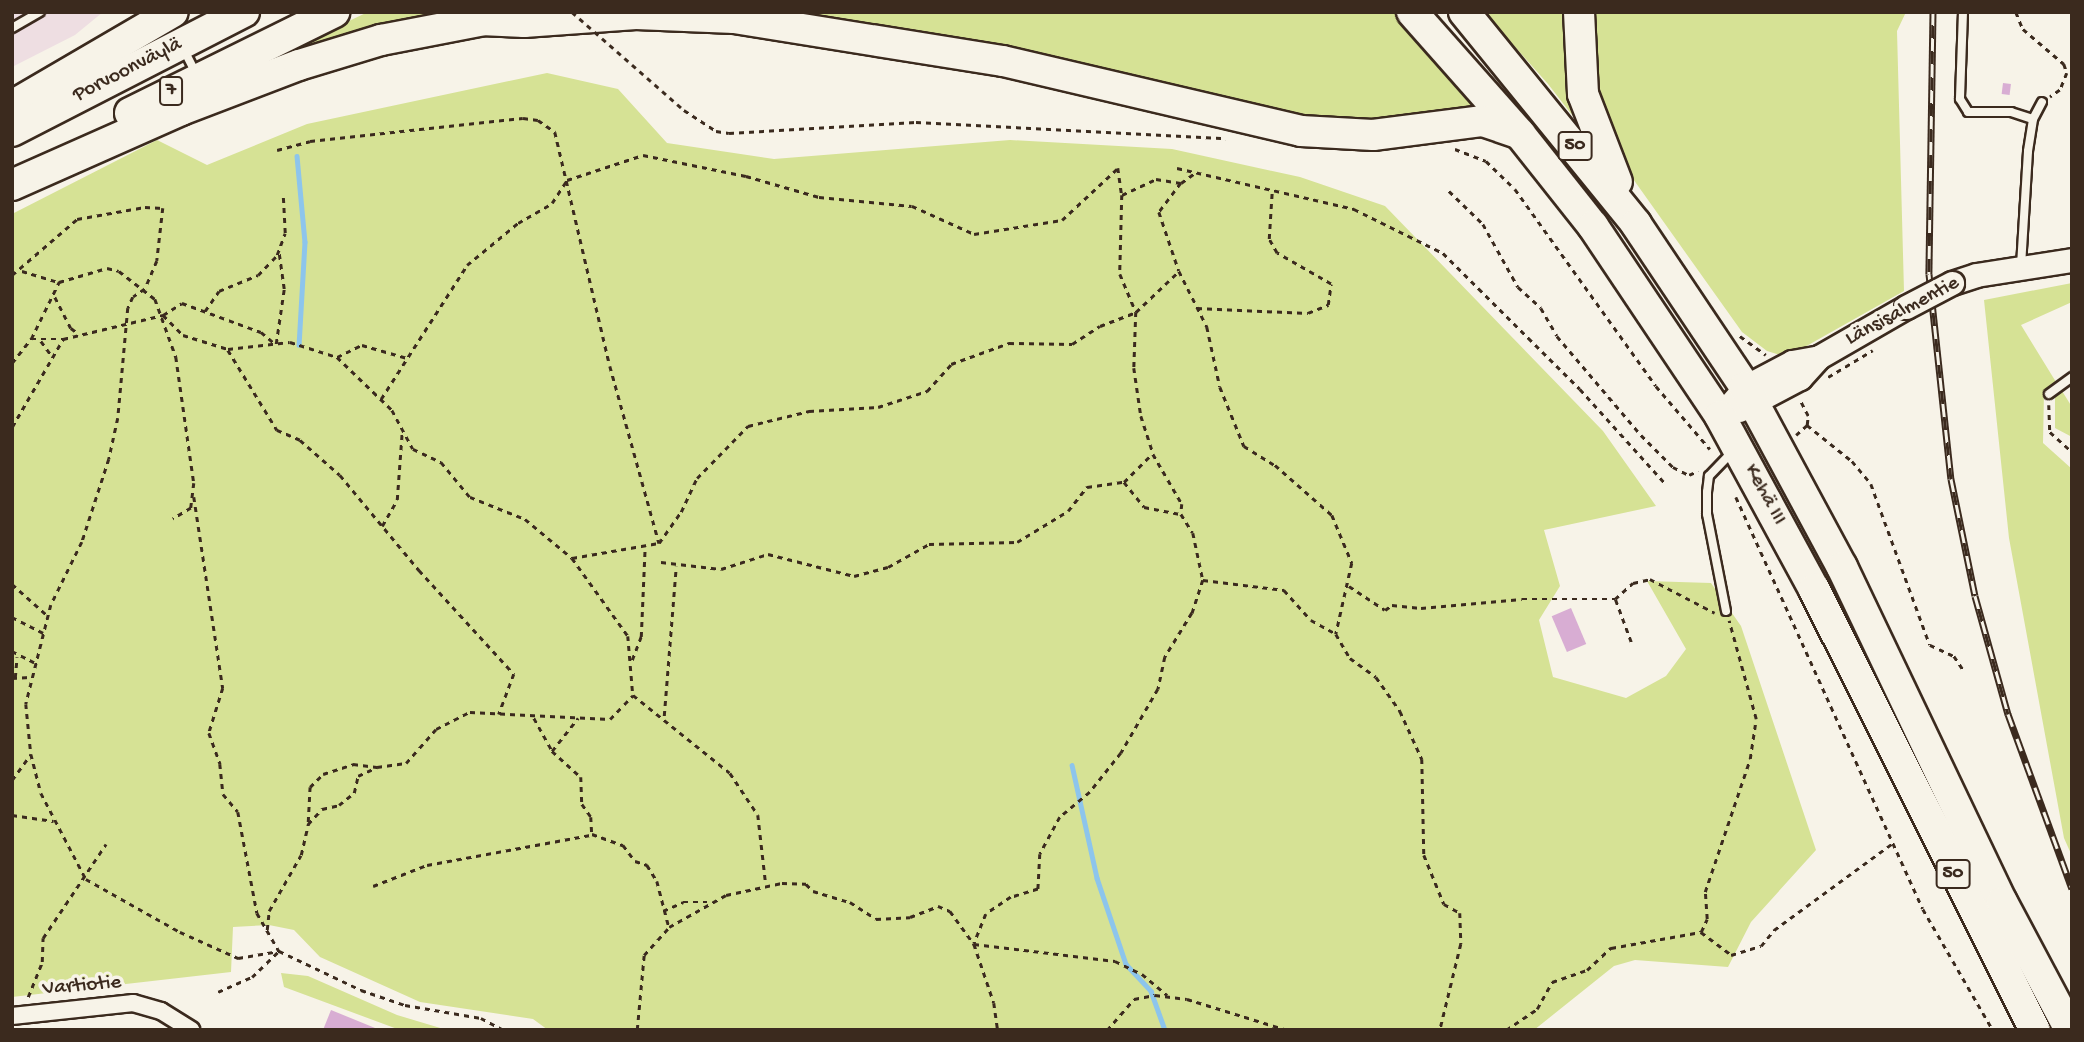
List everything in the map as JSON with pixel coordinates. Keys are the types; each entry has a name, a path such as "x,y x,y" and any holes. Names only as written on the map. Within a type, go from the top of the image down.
{"highway":[{"name":"Porvoonväylä","path":"12,131 174,26 244,12"},
{"name":"Porvoonväylä","path":"12,175 203,88 334,12"},
{"path":"12,185 203,88 370,43 529,12"},
{"name":"Kehä III","path":"1412,12 1520,134 1600,236 1720,416 1729,454 2035,1030"},
{"name":"Kehä III","path":"1464,12 1636,224 1750,396 1836,556 2002,902 2070,1030"},
{"path":"1579,12 1583,94 1636,224"},
{"path":"481,20 524,22 648,14 734,18 954,51 1301,131 1373,135 1483,121 1520,134"},
{"path":"12,106 174,26"}],"street":[{"name":"Länsisalmentie","path":"1720,416 1750,396 1781,368 1819,357 1952,283 2072,260"},
{"name":"Länsisalmentie","path":"1750,396 1800,378 1819,357"},
{"name":"Vartiotie","path":"16,1015 133,1003 161,1011 191,1030"}],"lane":[{"path":"12,28 40,12"},
{"path":"1963,12 1960,99 1968,112 2011,112 2033,119"},
{"path":"174,26 203,88"},
{"path":"2020,269 2033,119 2042,103"},
{"path":"2049,394 2072,377"},
{"path":"1727,615 1707,514 1709,476 1729,454"}],"path":[{"path":"572,12 684,110 716,131 729,133 916,122 1232,139"},
{"path":"2016,12 2023,29 2064,64 2067,73 2060,90 2042,103"},
{"path":"277,150 310,141 523,118 538,120 555,132 610,366 659,543"},
{"path":"1448,191 1483,223 1518,287 1673,467 1689,475 1729,454 1656,386 1515,189 1486,161 1453,148"},
{"path":"381,399 467,265 518,223 552,203 566,181 643,155 746,176 819,197 912,205 974,234 1062,220 1118,168 1122,195 1120,274 1136,312 1134,368 1141,416 1153,454 1182,504 1181,514 1193,533 1203,580 1192,613 1165,657 1158,689 1121,752 1090,792 1060,817 1040,854 1038,889 1010,897 986,914 974,944"},
{"path":"1177,168 1354,209 1443,253 1580,389 1664,482"},
{"path":"1196,173 1181,183 1159,212 1179,271 1208,327 1220,387 1244,446 1275,465 1332,515 1352,563 1349,586 1336,634"},
{"path":"1122,195 1156,178 1181,183"},
{"path":"1198,307 1308,313 1328,305 1331,285 1277,253 1269,239 1273,190"},
{"path":"205,311 219,291 258,275 278,252 285,233 283,195"},
{"path":"12,275 21,271 51,238 77,219 145,207 163,208 157,261 145,289 133,297 118,418 109,459 82,542 48,616 34,662 26,704 31,754 55,821 86,879 180,932 238,958 279,951"},
{"path":"276,344 284,289 278,252"},
{"path":"21,271 59,282 107,268 145,289 163,316 183,335 228,349 290,342 337,357 381,399 413,449 441,462 470,497 525,519 572,558 628,636 634,695 664,718 705,757 730,773 758,815 766,885"},
{"path":"659,543 697,478 748,426 808,411 878,407 927,391 951,364 1009,343 1072,344 1100,326 1136,312 1179,271"},
{"path":"12,363 32,339 55,298 59,282"},
{"path":"55,298 71,328 79,334"},
{"path":"32,339 63,339 128,321 163,316 182,303 261,332 276,344"},
{"path":"163,316 176,356 223,688 209,733 220,764 223,794 238,812 249,883 267,930 279,951 361,990 405,1005 481,1018 504,1030"},
{"path":"1739,336 1758,352 1775,358 1781,368"},
{"path":"12,428 51,355 63,339"},
{"path":"40,340 51,355"},
{"path":"337,357 362,345 407,358"},
{"path":"228,349 277,430 300,440 340,475 514,674 499,714"},
{"path":"2049,394 2050,432 2072,452"},
{"path":"1807,425 1852,461 1871,484 1930,645 1954,656 1964,671"},
{"path":"382,526 397,500 402,429"},
{"path":"661,562 676,566 721,569 768,554 854,576 888,567 929,544 1017,542 1068,512 1087,487 1124,482 1153,454"},
{"path":"1124,482 1144,507 1181,514"},
{"path":"1732,488 1923,909 1993,1030"},
{"path":"173,519 191,508 194,497"},
{"path":"572,558 659,543"},
{"path":"631,663 641,637 645,545"},
{"path":"664,718 676,566"},
{"path":"1349,586 1385,610 1392,605 1421,608 1522,599 1615,599 1633,583 1650,579 1727,615 1741,650 1756,719 1750,760 1706,892 1707,919 1701,932"},
{"path":"1203,580 1284,590 1311,620 1336,634 1350,658 1376,677 1400,712 1422,760 1424,855 1444,904 1460,913 1461,944 1440,1030"},
{"path":"12,584 48,616"},
{"path":"1615,599 1631,642"},
{"path":"1787,610 1796,606"},
{"path":"12,617 43,633"},
{"path":"12,651 17,657 34,662"},
{"path":"17,657 14,678 31,677"},
{"path":"267,930 269,911 301,855 308,824 310,787 323,774 353,764 377,767 406,763 452,718 470,712 610,719 634,695"},
{"path":"533,717 552,751 581,777 582,804 591,817 592,834"},
{"path":"552,751 578,718"},
{"path":"12,780 31,754"},
{"path":"308,824 322,810 339,805 354,793 358,776 377,767"},
{"path":"12,815 55,821"},
{"path":"373,886 426,865 592,834 624,845 635,861 647,865 657,881 669,927"},
{"path":"1506,1030 1537,1009 1552,982 1587,970 1611,948 1701,932 1731,956 1761,946 1774,930 1893,843"},
{"path":"16,1015 38,977 43,938 86,879 106,844"},
{"path":"637,1030 644,955 669,927 708,902 766,885 806,884 813,891 850,902 876,919 910,916 938,906 956,917 974,944 995,1003 998,1030"},
{"path":"663,911 683,902 708,902"},
{"path":"974,944 1115,961 1142,974 1167,995"},
{"path":"218,992 252,977 279,951"},
{"path":"1107,1030 1134,999 1149,995 1167,995 1287,1030"}],"shaded area":[{"path":"12,12 103,12 75,35 12,67"}],"green space":[{"path":"368,12 471,12 249,71 315,37"},
{"path":"758,12 1398,12 1481,103 1468,110 1343,126"},
{"path":"1484,12 1572,12 1590,138 1548,84"},
{"path":"1591,12 1906,12 1897,31 1904,291 1787,357 1767,351 1742,332 1621,162 1599,107"},
{"path":"547,73 618,89 667,143 774,159 1010,140 1172,149 1300,177 1385,206 1603,431 1656,506 1544,530 1560,586 1539,620 1553,677 1626,698 1666,676 1686,649 1647,581 1711,583 1741,626 1816,850 1751,922 1728,967 1635,960 1614,966 1534,1030 548,1030 533,1019 420,1002 320,957 294,930 269,925 233,927 231,972 12,997 12,214 157,140 207,165 307,124"},
{"path":"2072,283 2072,302 2021,325 2056,382 2044,393 2043,443 2072,469 2072,856 2064,838 2009,538 1984,300"},
{"path":"2062,391 2072,407 2072,437 2055,428 2055,397"},
{"path":"281,973 308,976 397,1015 447,1030 400,1030 284,987"}],"building":[{"path":"2003,83 2011,84 2010,95 2002,94"},
{"path":"1571,608 1586,644 1567,652 1552,616"},
{"path":"331,1010 380,1030 323,1030"}],"waterway":[{"path":"297,156 305,242 299,345"},
{"path":"1072,765 1097,878 1126,964 1151,991 1165,1030"}],"railway":[{"path":"1933,12 1929,274 1951,479 1975,596 2008,714 2072,889"}]}
